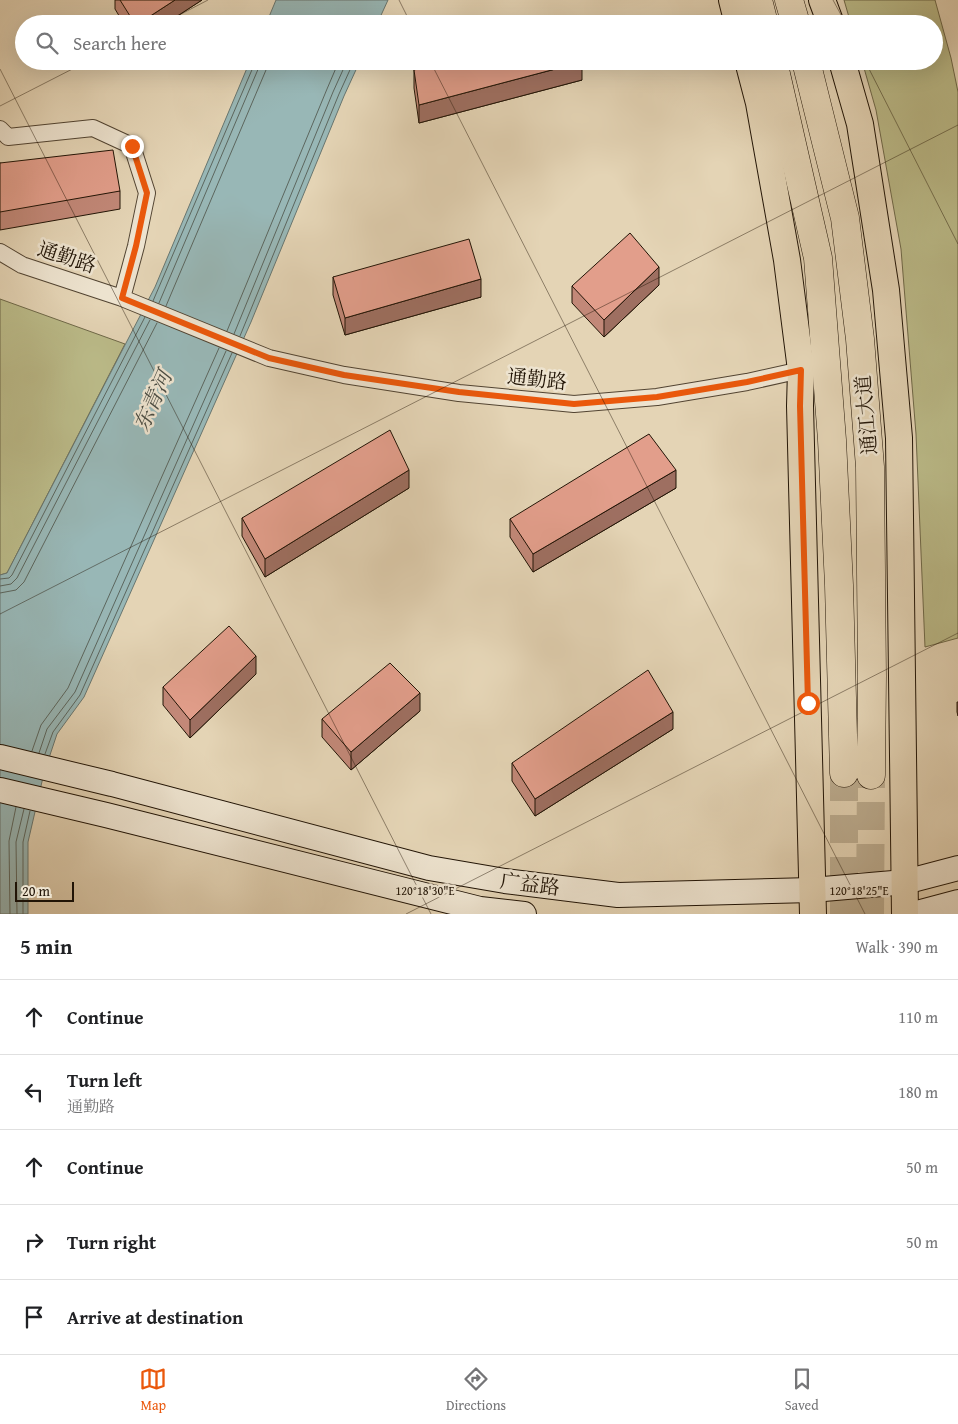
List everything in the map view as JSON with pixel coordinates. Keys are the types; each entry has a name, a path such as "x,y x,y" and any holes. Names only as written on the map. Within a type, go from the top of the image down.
{"highway":[{"path":"758,0 762,15"},
{"name":"通江大道","path":"775,70 818,258 832,440 839,585 844,773"},
{"name":"通江大道","path":"808,70 845,218 860,339 870,467 871,775"}],"main road":[{"path":"732,0 736,15"},
{"path":"822,0 828,15"},
{"path":"750,70 759,102 787,260 801,370 800,406 812,902"},
{"path":"845,70 860,124 886,290 899,438 905,914"},
{"name":"广益路","path":"0,757 112,784 428,868 505,881 618,895 812,902 905,882 958,868"},
{"name":"广益路","path":"0,790 480,909 524,914"},
{"path":"913,914 958,902"}],"street":[{"path":"0,129 8,137 93,128 132,146 147,193 136,246 122,298"},
{"name":"通勤路","path":"0,252 22,265 122,298 269,358 344,375 449,391 574,404 657,397 747,382 801,370"}],"green space":[{"path":"844,0 935,0 939,15 848,15"},
{"path":"943,29 958,92 958,638 925,647 916,434 901,249 876,110 865,70 943,70"},
{"path":"0,299 125,344 7,573 0,575"}],"water":[{"path":"276,0 388,0 381,15 270,15"},
{"name":"东青河","path":"246,70 356,70 251,322 84,697 57,734 44,773 28,842 28,914 0,914 0,575 7,573 155,287"}],"building":[{"path":"120,0 175,0 152,15 129,15"},
{"path":"414,70 552,70 419,105"},
{"path":"113,150 120,191 0,212 0,163"},
{"path":"630,233 659,267 604,320 572,286"},
{"path":"469,239 481,279 345,318 333,277"},
{"path":"390,430 409,470 265,559 242,518"},
{"path":"649,434 676,470 533,554 510,519"},
{"path":"229,626 256,656 190,720 163,687"},
{"path":"390,663 420,693 351,752 322,719"},
{"path":"648,670 673,712 535,799 512,763"}],"tunnel":[{"path":"844,773 844,914"},
{"path":"870,914 871,775"}],"route":[{"path":"132,146 147,193 136,246 122,298 269,358 344,375 459,392 574,404 657,397 747,382 801,370 800,406 808,703"}]}
